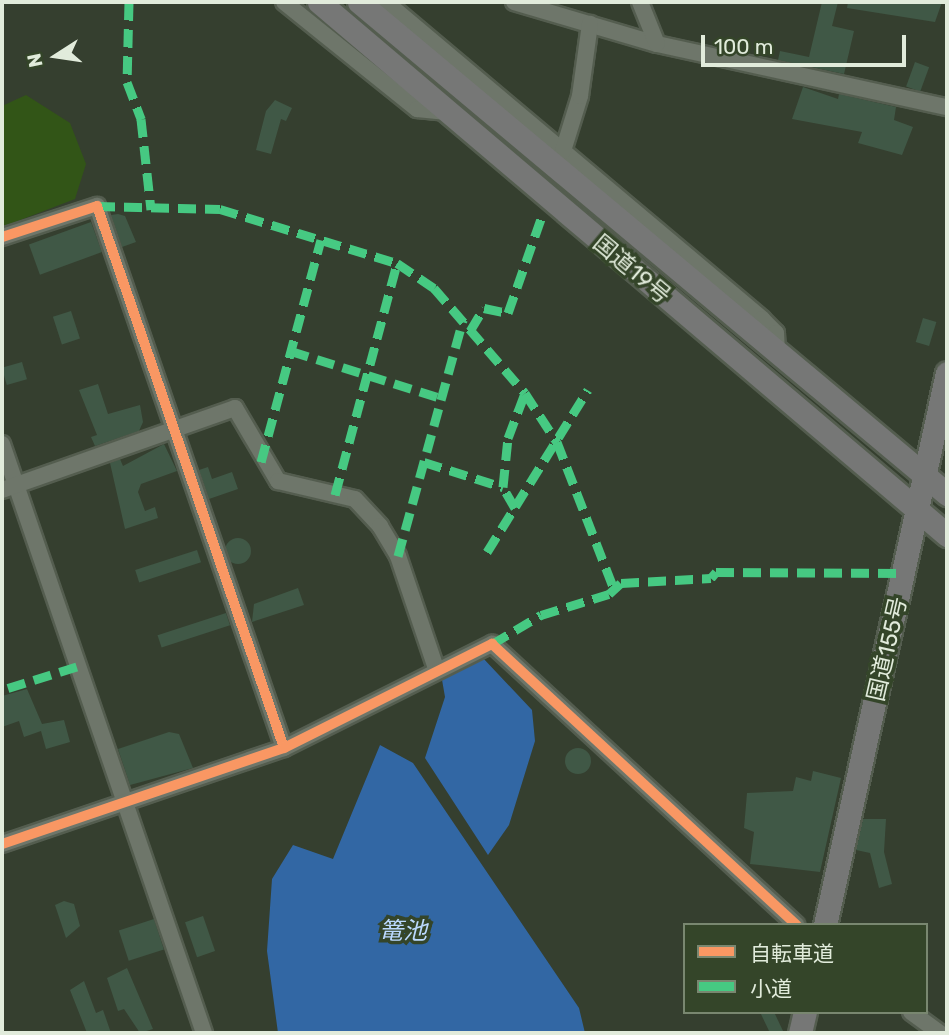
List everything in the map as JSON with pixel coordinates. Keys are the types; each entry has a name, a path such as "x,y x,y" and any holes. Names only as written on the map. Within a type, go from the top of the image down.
{"highway":[{"name":"国道19号","path":"319,2 947,535"},
{"name":"国道19号","path":"359,2 947,494"},
{"name":"国道155号","path":"825,923 920,512 924,474 947,373"},
{"path":"800,1033 805,1014"}],"street":[{"path":"284,2 417,109 447,113"},
{"path":"386,2 762,318 776,333 777,351"},
{"path":"514,2 657,44 947,107"},
{"path":"569,2 571,19"},
{"path":"640,2 657,44"},
{"path":"563,151 580,96 590,24"},
{"path":"2,237 97,206 284,748"},
{"path":"9,487 235,408 278,481 355,499 398,556 437,671"},
{"path":"2,444 9,487 124,801 204,1033"},
{"path":"2,844 284,748 492,643 794,923"},
{"path":"914,1014 940,1033"}],"green space":[{"path":"26,95 70,123 86,164 75,199 2,227 2,106"}],"water":[{"path":"482,657 532,710 535,741 509,825 488,855 425,758 445,697 441,674"},
{"name":"篭池","path":"380,745 413,763 579,1008 585,1033 278,1033 267,951 272,879 293,845 333,859"}],"building":[{"path":"822,2 838,2 832,26 854,31 844,74 778,60 780,51 809,57"},
{"path":"848,2 942,2 935,22 847,8"},
{"path":"915,62 929,67 920,92 906,86"},
{"path":"803,87 838,99 839,94 896,107 894,120 913,127 902,155 858,143 862,132 792,119"},
{"path":"275,100 292,108 286,121 281,119 271,154 256,150 266,111"},
{"path":"111,215 125,216 136,242 122,247"},
{"path":"91,222 102,252 40,275 29,245"},
{"path":"71,311 80,339 62,344 53,317"},
{"path":"923,318 936,322 929,346 916,342"},
{"path":"22,362 27,379 7,385 2,368"},
{"path":"98,384 108,414 140,405 143,422 139,431 95,446 91,437 97,435 79,390"},
{"path":"164,444 177,471 141,484 138,492 145,511 155,507 158,518 125,529 110,463 120,459 123,466"},
{"path":"208,467 212,479 232,472 238,489 209,499 199,470"},
{"path":"238,538 247,542 251,551 247,560 238,564 229,560 225,551 229,542"},
{"path":"197,550 201,562 139,582 135,570"},
{"path":"298,588 304,605 252,622 254,604"},
{"path":"226,613 230,625 162,648 158,635"},
{"path":"27,689 42,724 64,720 70,742 46,749 41,731 24,737 19,721 2,727 2,696"},
{"path":"169,732 179,734 193,768 130,785 118,749"},
{"path":"578,748 587,752 591,761 587,770 578,774 569,770 565,761 569,752"},
{"path":"813,771 841,778 820,872 750,864 754,832 744,828 747,793 793,791 796,777 811,781"},
{"path":"863,819 886,819 884,852 892,884 879,888 870,853 856,850"},
{"path":"64,901 74,904 80,926 66,938 55,905"},
{"path":"203,916 215,951 197,957 185,922"},
{"path":"154,919 164,949 129,961 119,930"},
{"path":"127,968 153,1029 140,1033 124,1009 118,1011 107,978"},
{"path":"84,981 96,1013 103,1010 111,1033 87,1033 70,990"},
{"path":"761,1014 775,1014 784,1033 770,1033"}],"marked path":[{"path":"129,2 127,82 141,119 151,209"},
{"path":"97,206 220,209 397,263 434,288 525,393 557,442 614,589"},
{"path":"470,331 484,308 508,313 542,216"},
{"path":"261,462 321,240"},
{"path":"335,495 397,263"},
{"path":"398,556 463,320"},
{"path":"291,351 441,398"},
{"path":"487,552 588,390"},
{"path":"515,508 503,487 508,438 525,393"},
{"path":"424,462 503,487"},
{"path":"492,644 541,615 609,594 621,583 711,578 716,572 905,573"},
{"path":"8,688 78,666"}],"cycle path":[{"path":"2,237 97,206 284,748"},
{"path":"2,844 284,748 492,644 794,923"}]}
